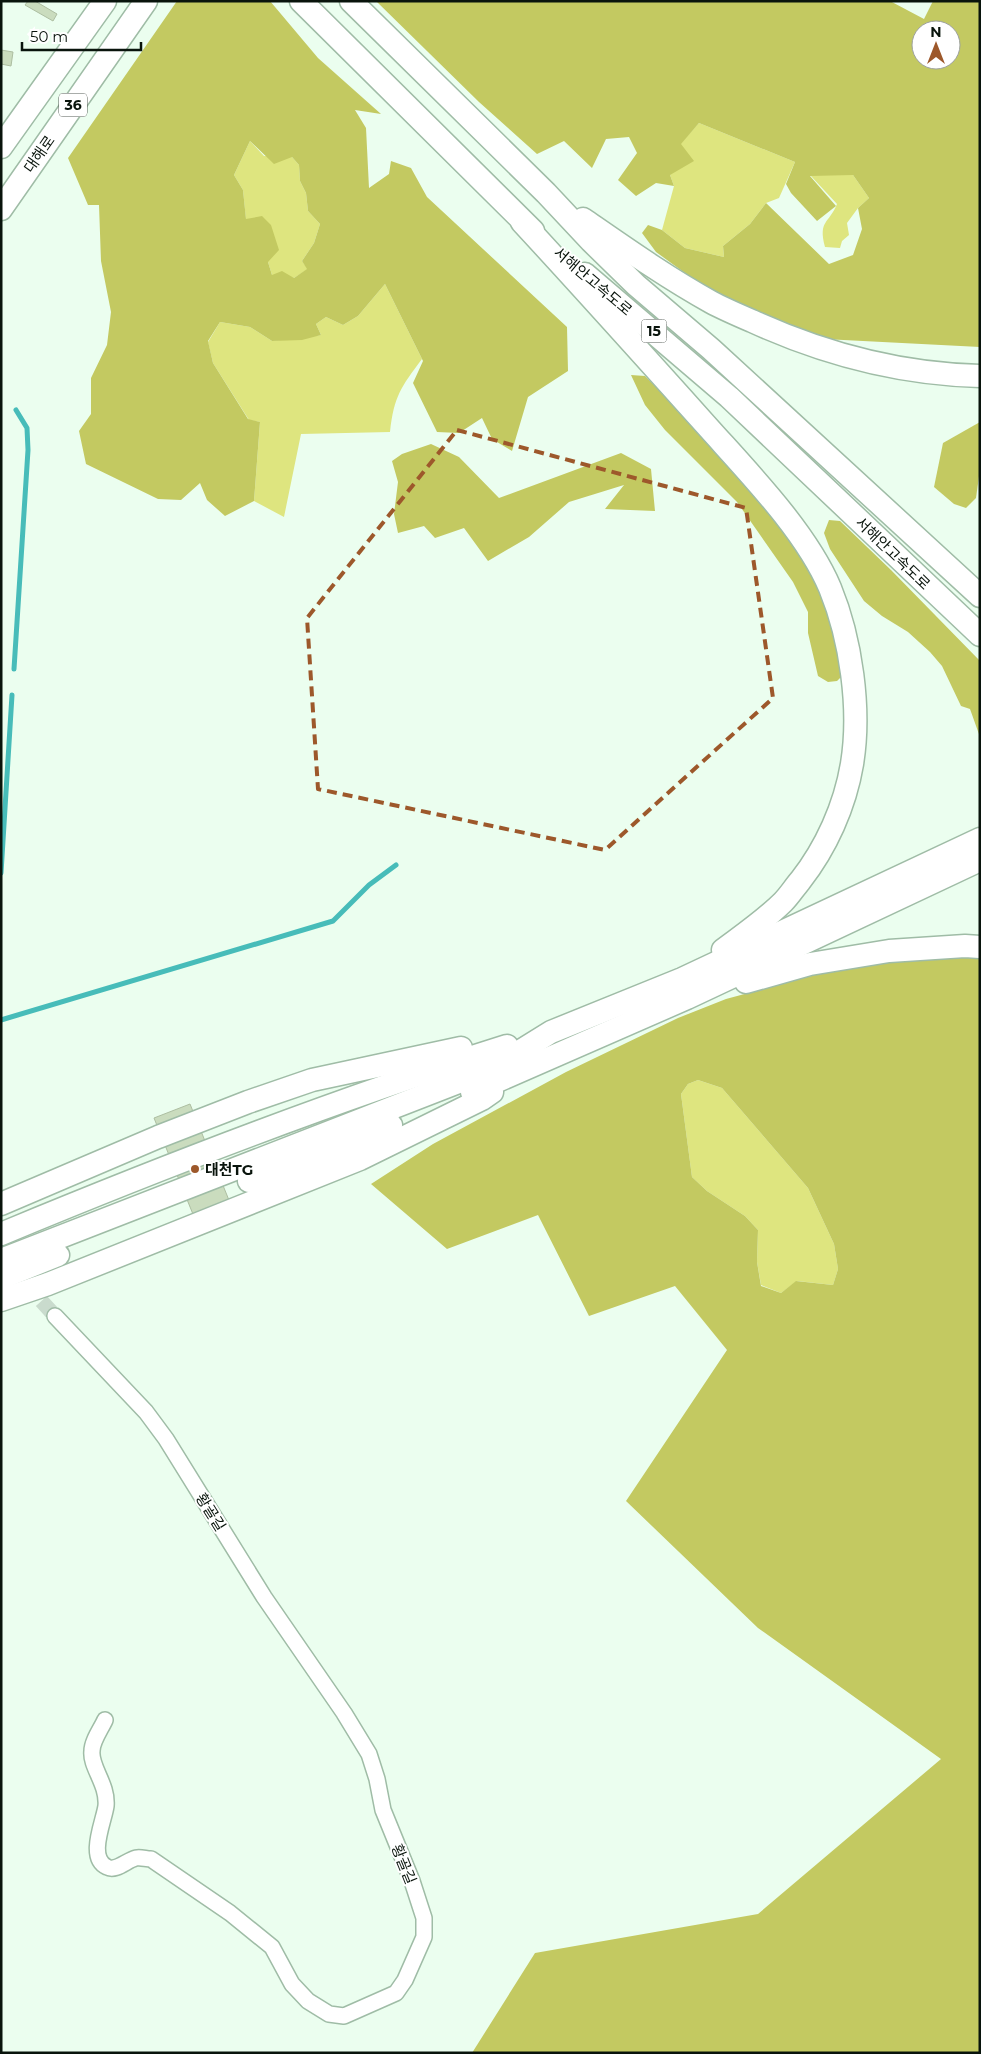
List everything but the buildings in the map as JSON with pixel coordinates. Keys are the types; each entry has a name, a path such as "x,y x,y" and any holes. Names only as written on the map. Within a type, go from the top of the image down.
{"highway":[{"name":"36","path":"1,147 105,1"},
{"name":"대해로","path":"1,209 146,1"},
{"name":"서해안고속도로","path":"301,1 522,222 675,349 729,397 980,635"},
{"name":"서해안고속도로","path":"351,1 546,193 636,285 711,349 980,596"},
{"path":"546,193 644,261 712,302 782,334 830,352 895,368 980,376"},
{"path":"522,222 730,452 788,520 809,550 830,587 845,632 853,677 854,726 852,764 829,836 808,870 784,901 684,989"},
{"path":"1,1278 108,1234 315,1156 530,1066 980,839"},
{"path":"1,1234 171,1166 360,1095 684,989 980,860"},
{"path":"684,989 810,964 889,951 964,946 980,947"},
{"path":"1,1204 158,1137 248,1102 312,1080 462,1048 551,1032"},
{"path":"1,1260 461,1081 514,1055 551,1032"},
{"path":"1,1300 48,1284 360,1159 482,1099 530,1066"}],"street":[{"name":"황골길","path":"55,1316 146,1412 166,1439 264,1597 344,1713 369,1754 383,1810 412,1881 424,1918 424,1937 405,1980 396,1993 344,2016 329,2014 308,2001 292,1984 272,1947 230,1913 151,1859 136,1858 115,1868 108,1868 102,1863 98,1844 99,1828 105,1813 105,1791 92,1760 92,1750 105,1720"}],"highlighted area":[{"path":"457,430 746,508 773,698 605,850 318,789 307,618"}],"green space":[{"path":"177,1 270,1 318,58 381,114 355,110 366,128 369,188 389,174 391,161 411,168 427,197 567,327 568,371 528,397 512,451 492,439 482,418 459,433 437,432 413,383 423,361 385,284 358,316 343,325 326,317 316,324 321,335 302,340 272,341 250,327 220,322 208,341 213,363 248,419 260,422 254,501 225,516 207,500 200,483 181,500 158,499 86,464 79,431 91,414 91,378 107,345 111,312 101,261 99,205 88,205 68,158","holes":["250,141 274,164 292,157 299,165 300,181 306,193 308,211 320,224 314,243 302,261 307,269 294,278 282,271 272,275 268,262 279,250 271,225 262,216 246,219 243,190 234,175"]},
{"path":"376,1 890,1 924,19 933,1 980,1 980,347 824,339 777,323 700,284 656,252 642,233 648,225 662,230 685,248 724,257 723,246 750,224 766,203 829,264 853,255 862,229 858,208 869,198 853,175 810,176 836,206 817,221 791,193 786,184 795,162 699,123 681,144 694,161 670,175 674,186 656,183 636,196 618,180 637,153 629,137 606,139 592,168 564,141 537,154 479,102"},
{"path":"699,123 795,162 779,198 766,203 750,224 723,246 724,257 685,248 662,230 674,186 670,175 680,144"},
{"path":"250,141 264,156 292,157 299,165 300,181 306,193 308,211 320,224 314,243 302,261 308,269 294,278 272,275 268,262 246,220 243,190 234,175"},
{"path":"810,175 853,175 869,198 858,208 847,223 849,235 842,241 840,248 825,247 823,238 825,223 837,204"},
{"path":"385,284 422,359 396,400 390,432 301,434 284,517 254,501 260,422 249,420 213,363 208,342 220,322 250,327 272,341 321,335 316,324 326,317 343,325 358,316"},
{"path":"631,375 645,376 697,427 744,481 789,538 810,569 834,627 843,675 837,681 828,682 818,676 808,633 808,612 793,582 737,502 665,430 645,405"},
{"path":"980,422 980,469 976,498 966,508 954,504 934,487 943,443"},
{"path":"431,444 459,457 499,498 621,453 651,469 655,511 605,509 624,485 569,502 529,537 488,561 464,528 435,538 424,526 398,533 394,514 398,482 392,461 402,454"},
{"path":"829,520 840,521 980,661 980,737 970,709 961,706 942,666 908,632 882,616 864,601 830,549 824,533"},
{"path":"980,956 980,2053 472,2053 535,1953 758,1914 941,1759 758,1628 626,1501 727,1350 675,1286 589,1316 538,1215 447,1249 371,1184 433,1144 566,1072 678,1018 726,999 822,973 880,961","holes":["698,1080 722,1088 808,1188 834,1244 838,1269 833,1285 796,1281 781,1293 761,1286 757,1262 758,1230 745,1216 707,1191 692,1177 681,1094 688,1084"]},
{"path":"698,1080 722,1088 808,1188 834,1244 838,1269 833,1285 797,1281 781,1293 761,1285 757,1262 758,1230 745,1216 707,1191 692,1177 681,1094 688,1084"}],"waterway":[{"path":"14,669 28,450 27,428 16,410"},
{"path":"1,873 12,695"},
{"path":"1,1020 333,921 369,885 396,865"}],"tunnel":[{"path":"26,1284 55,1316"}],"place":[{"name":"대천TG","path":"195,1169"}]}
